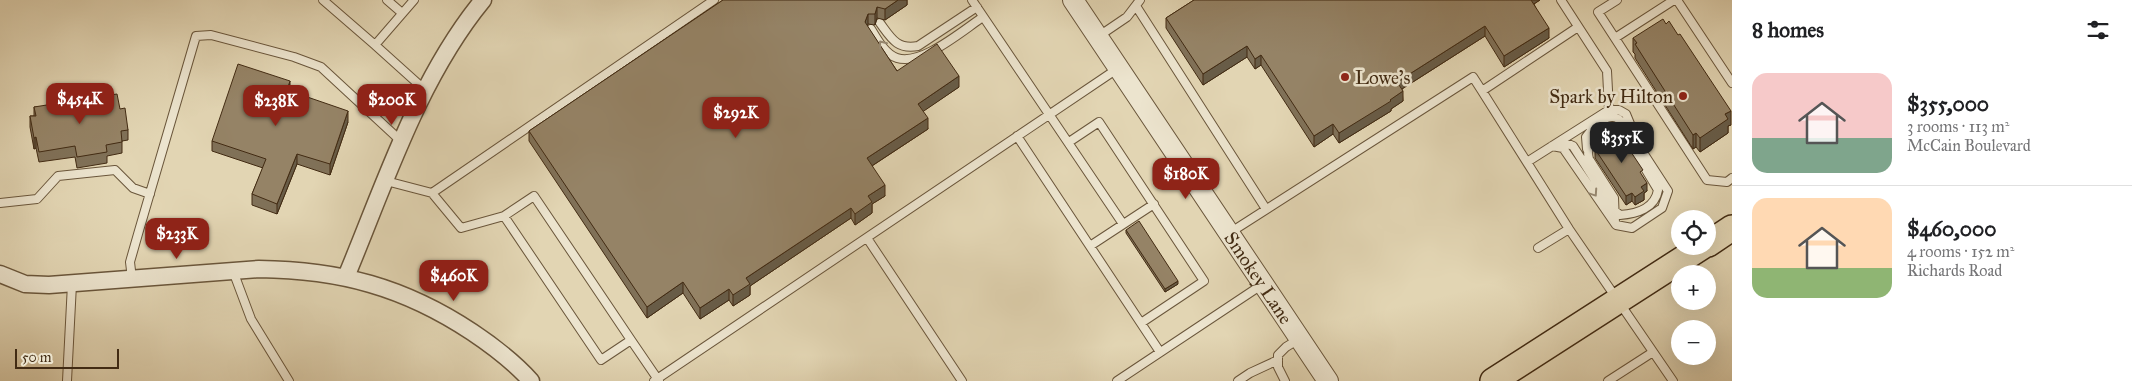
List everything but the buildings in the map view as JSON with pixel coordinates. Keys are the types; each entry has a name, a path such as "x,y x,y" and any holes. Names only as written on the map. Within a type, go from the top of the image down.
{"main road":[{"path":"1493,381 1690,255"}],"street":[{"path":"346,277 402,142 437,67 483,0"},
{"name":"Smokey Lane","path":"1073,0 1328,381"},
{"path":"0,274 25,284 49,286 233,271 291,269 346,277 383,287 442,312 490,344 532,381"}],"lane":[{"path":"323,0 426,90"},
{"path":"387,0 402,14"},
{"path":"374,45 414,0"},
{"path":"432,193 714,0"},
{"path":"972,0 1123,224"},
{"path":"1561,0 1607,71 1609,110"},
{"path":"1617,0 1598,12 1707,180 1727,182 1732,178"},
{"path":"1615,38 1674,0"},
{"path":"1678,0 1732,83"},
{"path":"1098,37 1127,17 1138,3 1266,209"},
{"path":"880,23 893,42 908,48 918,46 977,7"},
{"path":"871,29 885,49 896,58 910,59 922,56 983,17"},
{"path":"1482,90 1578,26"},
{"path":"132,279 130,262 196,36 211,35 294,57 321,67 402,142"},
{"path":"386,181 432,193 461,228 504,216 534,196 657,380 1119,68"},
{"path":"1229,233 1473,76 1569,229 1673,381"},
{"path":"1527,162 1609,110 1619,110 1626,114 1640,148 1668,191 1662,208 1632,228 1616,225 1563,148 1555,145"},
{"path":"1616,225 1614,198 1589,159 1586,137 1593,127 1610,117 1617,117 1621,120 1632,146"},
{"path":"1069,142 1099,122 1204,281 1141,323"},
{"path":"1555,145 1566,143 1573,146 1614,210 1620,215 1634,214 1647,208 1657,198 1658,190 1656,183 1620,130 1611,129 1594,138 1589,144 1587,152"},
{"path":"1017,136 1160,352"},
{"path":"0,203 37,199 58,176 116,170 134,188 150,194"},
{"path":"1090,246 1154,204"},
{"path":"504,216 601,360 631,340"},
{"path":"1538,248 1569,229"},
{"path":"867,238 962,381"},
{"path":"233,271 251,319 289,381"},
{"path":"67,381 72,284"},
{"path":"1117,381 1263,284"},
{"path":"1285,381 1278,360 1280,352 1299,339"},
{"path":"1608,381 1653,352"},
{"path":"1238,381 1250,373 1278,360"}],"place":[{"name":"Lowe's","path":"1345,77"},
{"name":"Spark by Hilton","path":"1683,96"}]}
